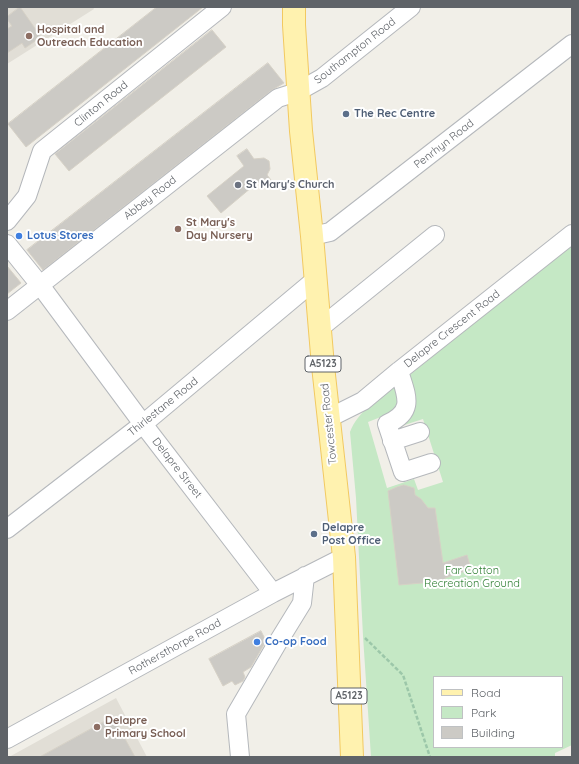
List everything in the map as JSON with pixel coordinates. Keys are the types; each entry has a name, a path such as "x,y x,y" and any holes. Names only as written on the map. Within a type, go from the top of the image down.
{"main road":[{"name":"Towcester Road","path":"294,7 297,92 344,557 352,757"},
{"name":"Towcester Road","path":"297,92 306,7"}],"street":[{"name":"Clinton Road","path":"7,221 27,196 42,151 222,7"},
{"name":"Southampton Road","path":"297,92 322,78 411,7"},
{"name":"Penrhyn Road","path":"312,236 330,232 572,44"},
{"name":"Abbey Road","path":"7,311 278,98 297,92"},
{"name":"Delapre Crescent Road","path":"329,418 363,401 398,371 572,234"},
{"path":"320,328 435,236"},
{"path":"7,244 40,284"},
{"name":"Thirlestane Road","path":"7,529 143,424 315,280"},
{"name":"Delapre Street","path":"40,284 143,424 273,593"},
{"path":"398,371 408,400 404,412 396,420 386,424 403,472 431,463"},
{"path":"392,441 420,432"},
{"name":"Rothersthorpe Road","path":"7,739 273,593 344,557"},
{"path":"240,757 236,714 302,603 305,576"}],"path":[{"path":"347,635 363,636 403,675 430,757"}],"shaded area":[{"name":"Hospital and Outreach Education","path":"7,7 93,7 94,9 7,64"},
{"name":"Delapre Primary School","path":"116,698 147,757 9,757"}],"green space":[{"name":"Far Cotton Recreation Ground","path":"572,243 572,745 555,753 555,757 371,757 356,498 350,432 358,418 376,400 396,385 401,396 396,411 368,422 387,488 414,479 418,490 443,482 423,419 395,428 406,378"}],"building":[{"path":"20,7 41,37 25,48 22,43 7,53 7,29 12,26 7,17"},
{"path":"157,7 203,7 26,147 8,124"},
{"path":"212,30 226,47 69,171 55,154"},
{"path":"268,63 284,83 272,90 43,270 27,250"},
{"name":"St Mary's Church","path":"247,149 254,159 264,158 269,161 270,169 267,175 271,180 263,187 258,182 221,213 207,196 244,166 237,156"},
{"path":"7,266 21,283 7,294"},
{"path":"404,485 414,488 415,495 421,499 428,508 435,508 443,563 467,555 471,569 445,578 445,581 399,585 388,491"},
{"path":"261,631 266,641 251,667 243,672 245,677 243,681 235,685 232,681 223,686 209,659"},
{"path":"113,717 135,757 40,757"}],"place":[{"name":"Hospital and Outreach Education","path":"29,36"},
{"name":"The Rec Centre","path":"346,114"},
{"name":"St Mary's Church","path":"238,185"},
{"name":"St Mary's Day Nursery","path":"178,229"},
{"name":"Lotus Stores","path":"19,236"},
{"name":"Delapre Post Office","path":"314,534"},
{"name":"Co-op Food","path":"257,642"},
{"name":"Delapre Primary School","path":"97,727"}]}
